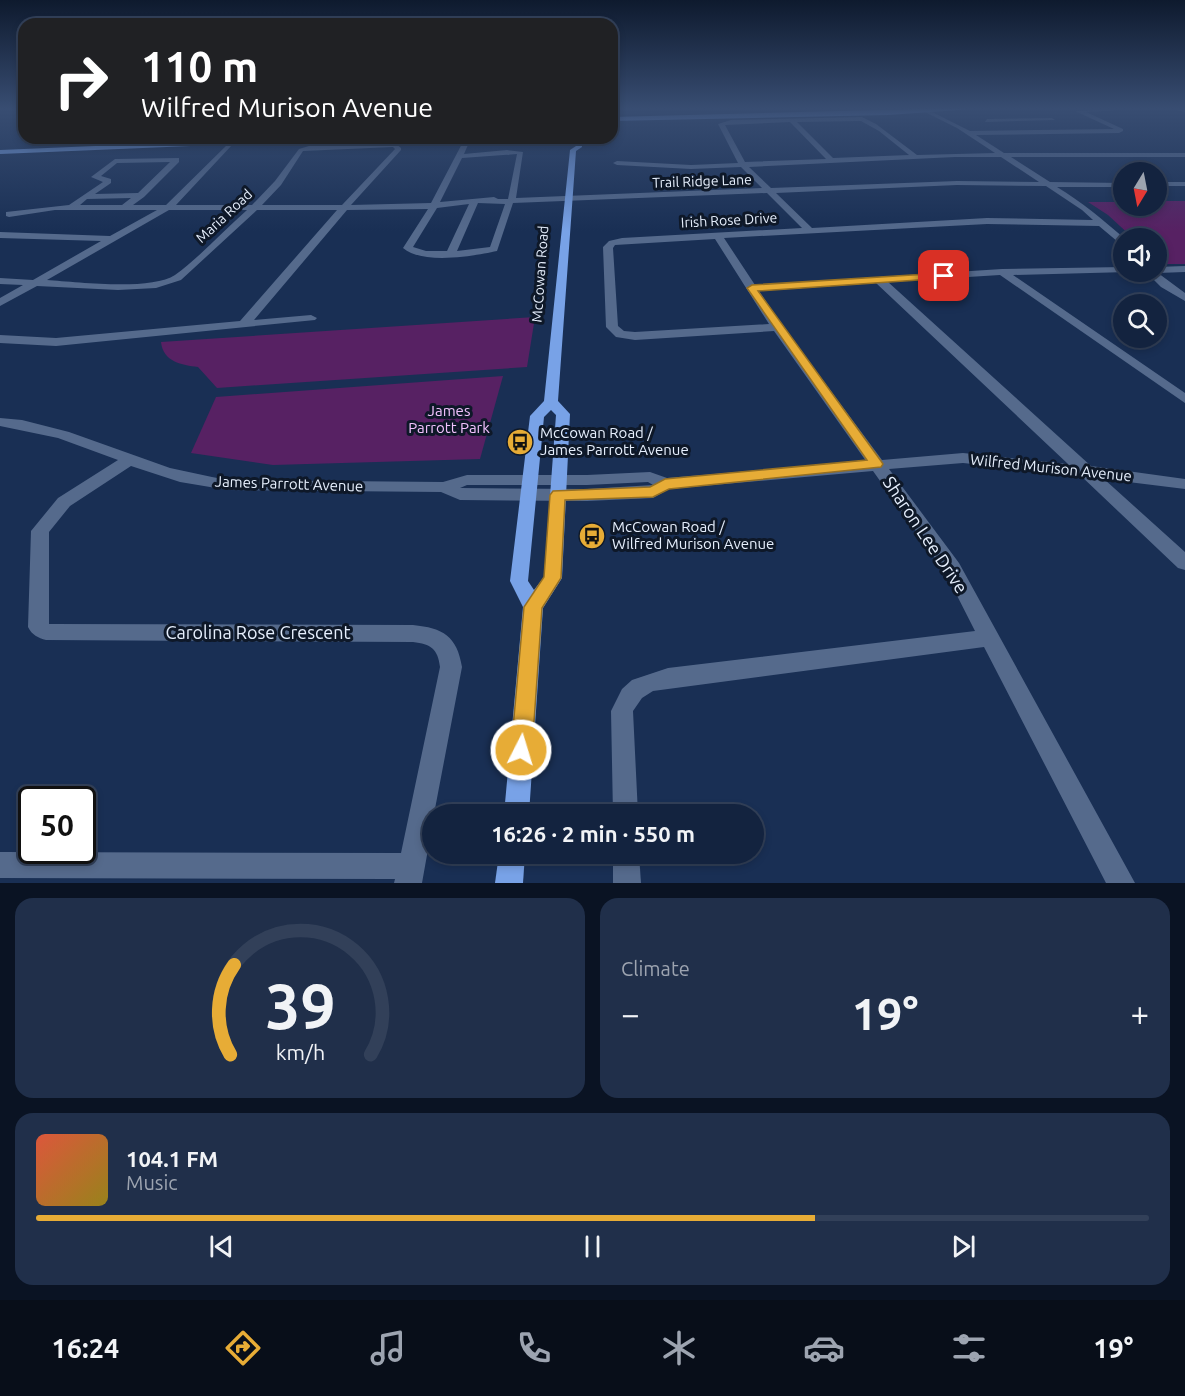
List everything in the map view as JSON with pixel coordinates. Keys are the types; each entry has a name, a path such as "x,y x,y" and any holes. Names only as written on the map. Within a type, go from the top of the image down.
{"main road":[{"path":"0,152 80,149"},
{"name":"McCowan Road","path":"533,607 519,581 537,416 551,402 569,198 569,149"},
{"name":"McCowan Road","path":"517,804 533,607 552,578 563,414 551,402"},
{"path":"509,883 511,864"}],"street":[{"path":"0,303 168,207 225,149"},
{"name":"Maria Road","path":"0,281 118,287 156,285 177,278 255,207 278,183 301,150 304,149"},
{"name":"Maria Road","path":"244,324 345,207 399,149"},
{"path":"459,156 482,156 500,152 521,153 511,199 494,249 451,253 415,253 408,248 434,206 462,149"},
{"path":"734,149 742,164 810,231"},
{"path":"820,149 831,160"},
{"path":"905,149 916,157"},
{"path":"991,149 1090,211 1113,234"},
{"path":"617,163 680,167 916,157 1185,155"},
{"path":"71,207 108,181 95,177 115,161 176,160 141,195 123,208"},
{"path":"105,169 170,166"},
{"name":"Trail Ridge Lane","path":"9,214 55,207 434,206 511,199 770,192 949,183 1113,185"},
{"path":"1167,184 1185,184"},
{"path":"87,197 141,195"},
{"path":"451,253 474,203"},
{"name":"Irish Rose Drive","path":"777,327 635,336 614,331 608,246 622,241 996,221 1102,223"},
{"path":"0,236 110,239"},
{"name":"Sharon Lee Drive","path":"718,236 777,327 952,568 1120,883"},
{"path":"1167,270 1185,269"},
{"path":"752,288 1002,272 1113,270"},
{"path":"1002,272 1185,399"},
{"path":"879,280 1185,563"},
{"path":"1162,282 1185,298"},
{"path":"0,339 66,342 311,318"},
{"name":"James Parrott Avenue","path":"0,423 30,425 56,431 183,477 228,484 443,487 460,494 558,488"},
{"name":"Wilfred Murison Avenue","path":"558,488 653,492 665,484 963,458 999,460 1185,484"},
{"name":"Carolina Rose Crescent","path":"131,459 64,502 40,531 38,627 46,632 392,633 424,634 436,638 446,646 451,667 410,874"},
{"path":"625,804 622,711 628,697 640,686 668,678 988,638"},
{"path":"626,864 627,883"},
{"path":"0,865 410,874"}],"green space":[{"path":"1167,201 1185,201 1185,264 1167,264 1167,228 1122,228 1088,202 1113,202 1113,216 1167,216"},
{"path":"535,317 527,367 217,388 198,367 169,358 161,342"},
{"name":"James Parrott Park","path":"503,376 480,459 273,465 191,453 216,397"}],"place":[{"name":"McCowan Road / James Parrott Avenue","path":"520,442"},
{"name":"McCowan Road / Wilfred Murison Avenue","path":"592,536"}],"route":[{"path":"521,750 533,607 552,578 558,495 653,492 665,484 876,464 777,327 752,288 944,276"}]}
